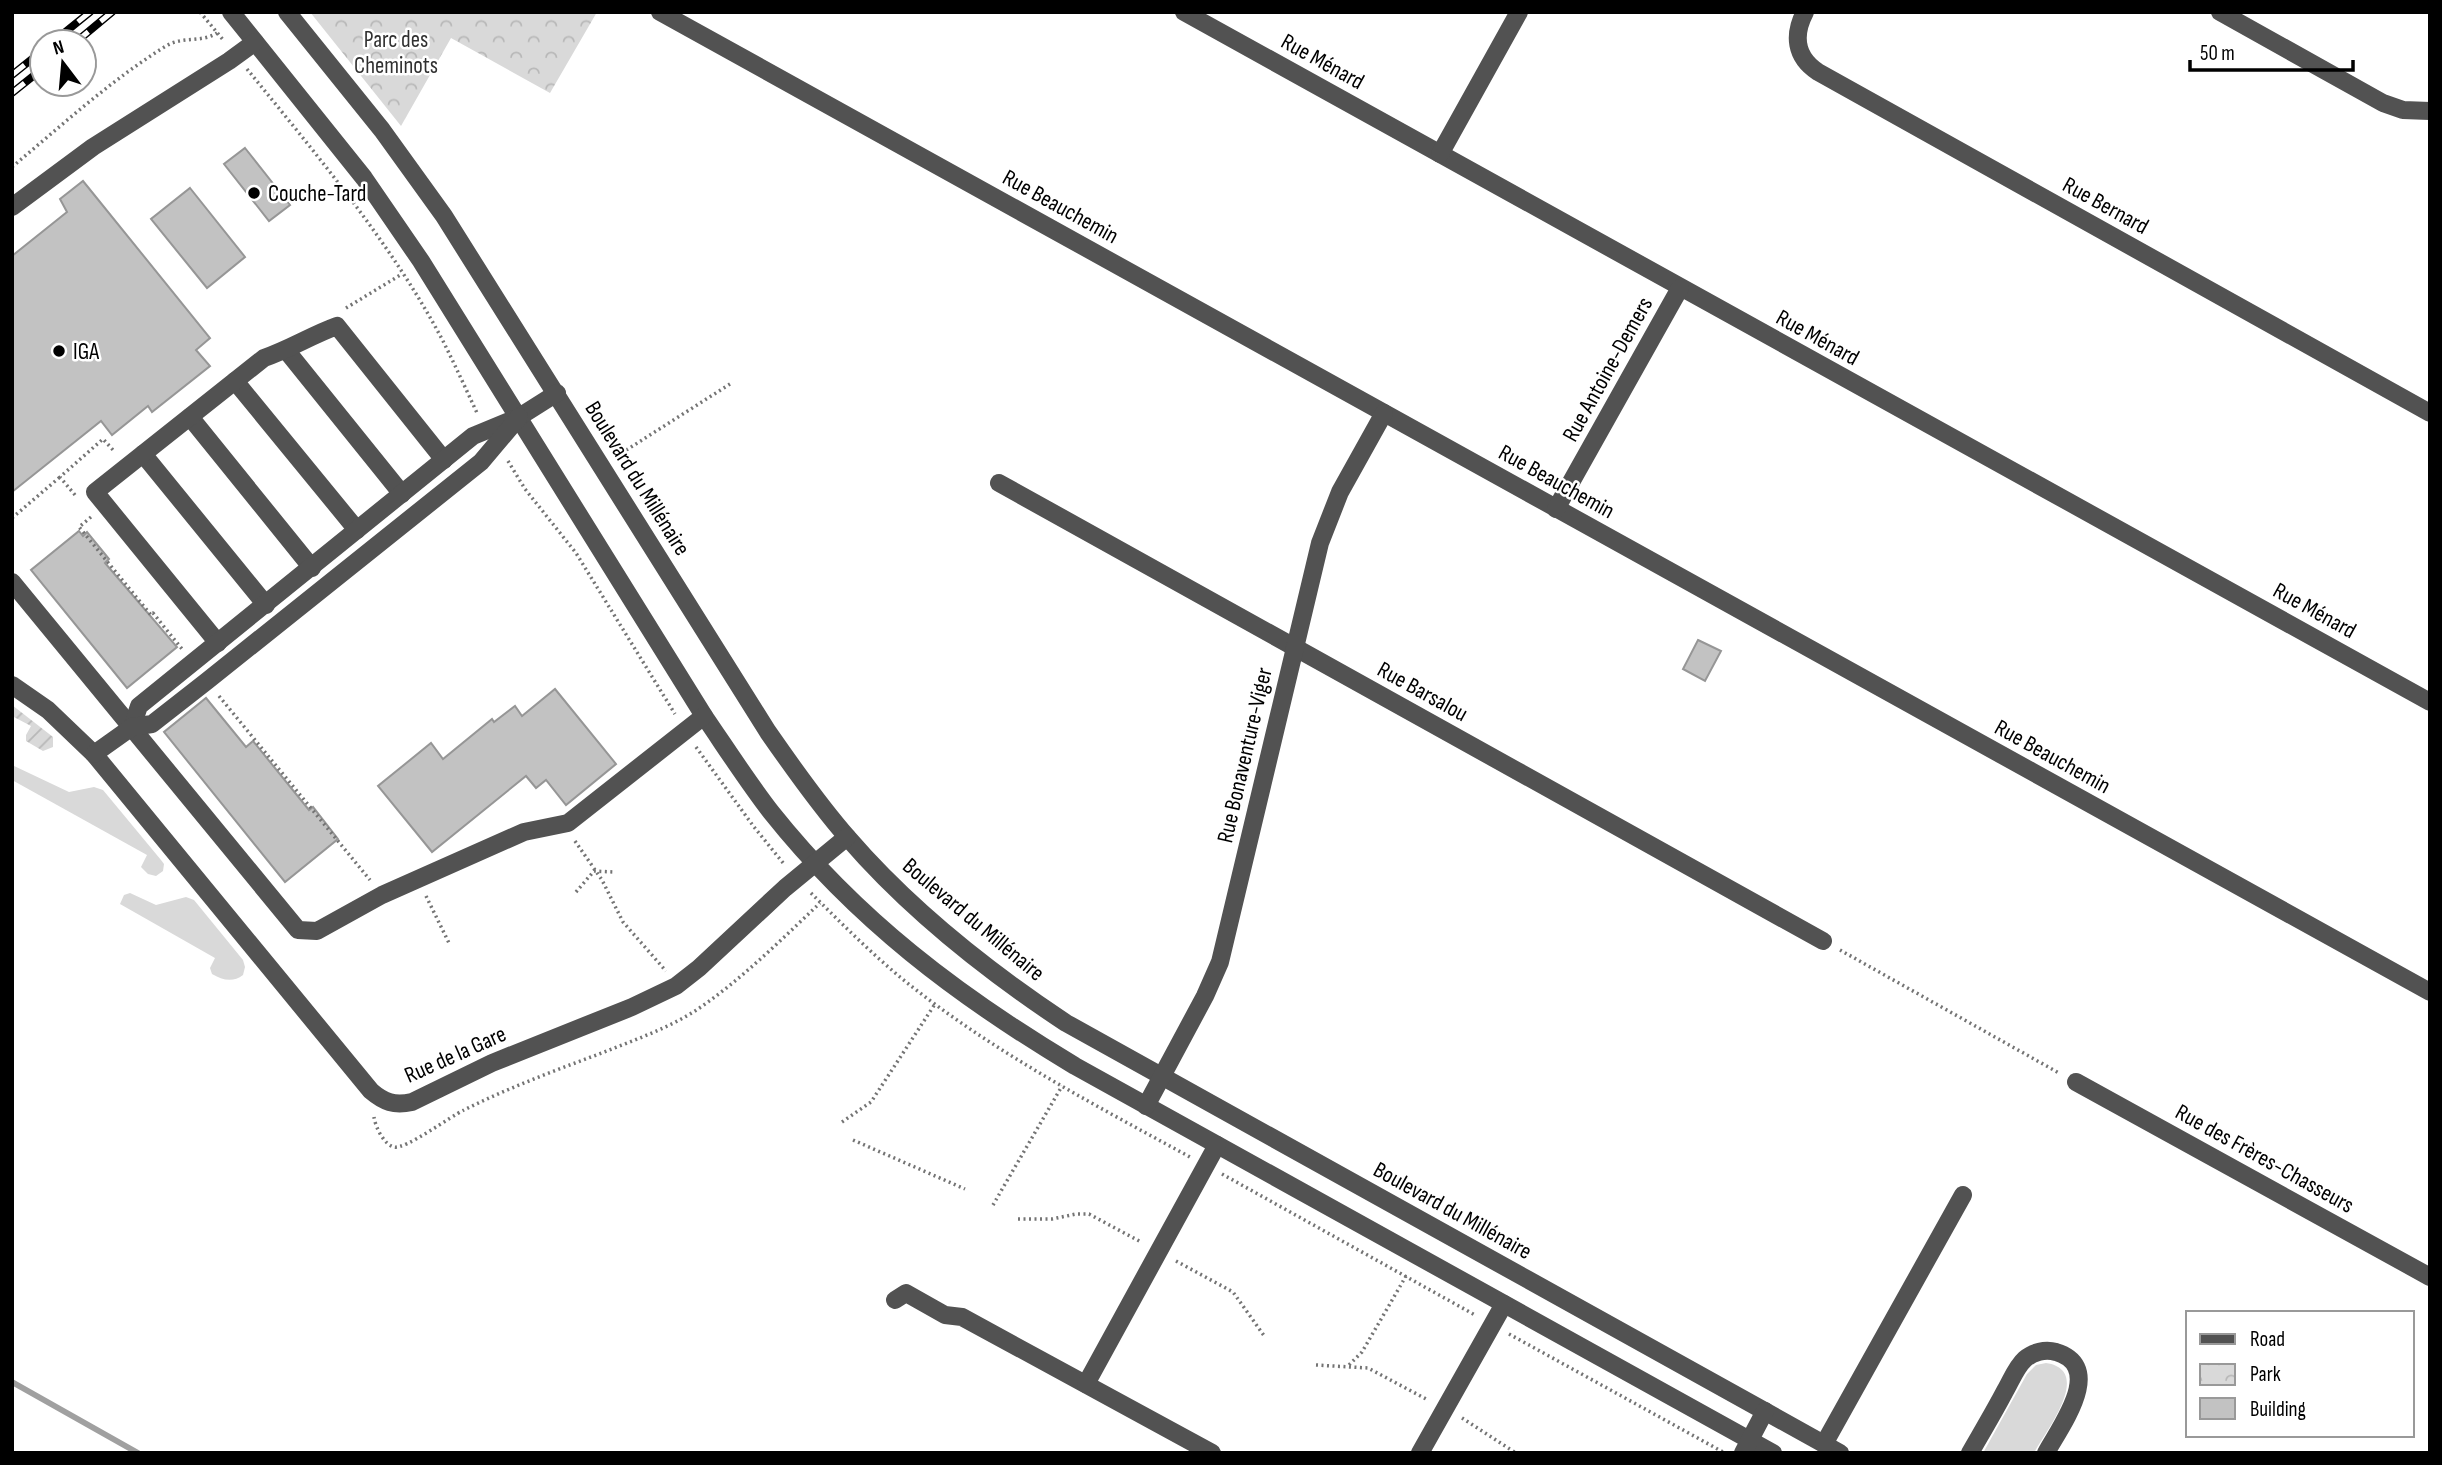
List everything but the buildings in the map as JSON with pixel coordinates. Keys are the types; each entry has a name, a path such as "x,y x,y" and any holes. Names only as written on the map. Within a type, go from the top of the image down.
{"street":[{"path":"231,12 379,199 443,294 704,716 772,812 816,863 895,941 948,984 1017,1031 1146,1106 1504,1304 1746,1446 1773,1453"},
{"name":"Boulevard du Millénaire","path":"287,12 414,172 557,393 768,732 818,803 918,910 995,974 1066,1023 1832,1448"},
{"name":"Rue Beauchemin","path":"660,12 2430,992"},
{"name":"Rue Ménard","path":"1184,12 2430,702"},
{"path":"1440,154 1519,12"},
{"name":"Rue Bernard","path":"1805,12 1798,30 1798,44 1807,63 1818,72 2430,413"},
{"path":"2220,12 2384,103 2403,110 2430,111"},
{"path":"12,207 93,147 255,42"},
{"name":"Rue Antoine-Demers","path":"1556,509 1680,288"},
{"path":"218,643 95,492 264,358 337,326 444,460"},
{"path":"286,350 402,494"},
{"path":"235,381 357,530"},
{"path":"132,727 139,706 473,436 519,417 557,393"},
{"name":"Rue Bonaventure-Viger","path":"1146,1106 1205,996 1220,962 1324,529 1340,492 1384,413"},
{"path":"190,417 312,568"},
{"path":"94,754 132,727 152,724 207,681 481,462 519,417"},
{"path":"144,454 266,605"},
{"name":"Rue Barsalou","path":"999,483 1823,941"},
{"path":"12,582 298,930 317,932 382,895 524,832 568,823 704,716"},
{"name":"Rue de la Gare","path":"12,685 48,710 94,754 370,1091 389,1103 412,1102 492,1063 632,1007 676,986 847,837"},
{"name":"Rue des Frères-Chasseurs","path":"2076,1082 2430,1277"},
{"path":"1086,1384 1217,1145"},
{"path":"1832,1448 1963,1195"},
{"path":"895,1300 906,1293 945,1315 962,1317 1212,1453"},
{"path":"1420,1453 1504,1304"},
{"path":"1970,1453 2022,1362 2038,1352 2050,1351 2062,1355 2072,1363 2078,1374 2079,1386 2075,1399 2046,1453"},
{"path":"1746,1446 1765,1411"}],"path":[{"path":"200,12 225,42"},
{"path":"12,167 166,46 181,40 202,40 217,33"},
{"path":"247,70 340,186 394,263 442,339 477,413"},
{"path":"602,466 730,384"},
{"path":"505,456 525,489 576,553 675,714"},
{"path":"12,518 60,477"},
{"path":"207,681 382,895"},
{"path":"697,748 776,855"},
{"path":"568,823 576,844 602,880 623,922 676,986"},
{"path":"594,871 613,872"},
{"path":"576,892 594,871"},
{"path":"417,879 449,943"},
{"path":"386,1141 394,1147 405,1145 448,1118 498,1094 644,1037 683,1018 728,986 820,902"},
{"path":"1823,941 2076,1082"},
{"path":"842,1122 871,1102 935,1004"},
{"path":"993,1205 1063,1086"},
{"path":"853,1140 965,1189"},
{"path":"1217,1171 1479,1317"},
{"path":"1349,1365 1362,1352 1406,1276"},
{"path":"1502,1329 1725,1453"},
{"path":"1316,1365 1368,1368 1444,1408 1516,1453"}],"green space":[{"name":"Parc des Cheminots","path":"310,12 597,12 550,93 451,38 401,126"},
{"path":"12,705 53,737 53,747 43,751 26,741 31,726 12,716"},
{"path":"12,765 69,792 94,787 103,790 164,864 163,871 156,876 148,874 141,867 147,855 12,780"},
{"path":"130,893 156,905 186,897 194,900 243,960 243,975 228,980 212,974 210,968 215,958 120,904 124,895"},
{"path":"2046,1363 2060,1368 2066,1377 2066,1389 2056,1417 2034,1453 1983,1453 2027,1374 2036,1365"}],"waterway":[{"path":"12,1382 138,1453"}],"railway":[{"path":"70,28 90,12"},
{"path":"93,28 112,12"},
{"path":"12,75 28,62"},
{"path":"12,93 28,80"}],"place":[{"name":"Couche-Tard","path":"254,193"},
{"name":"IGA","path":"59,351"}]}
